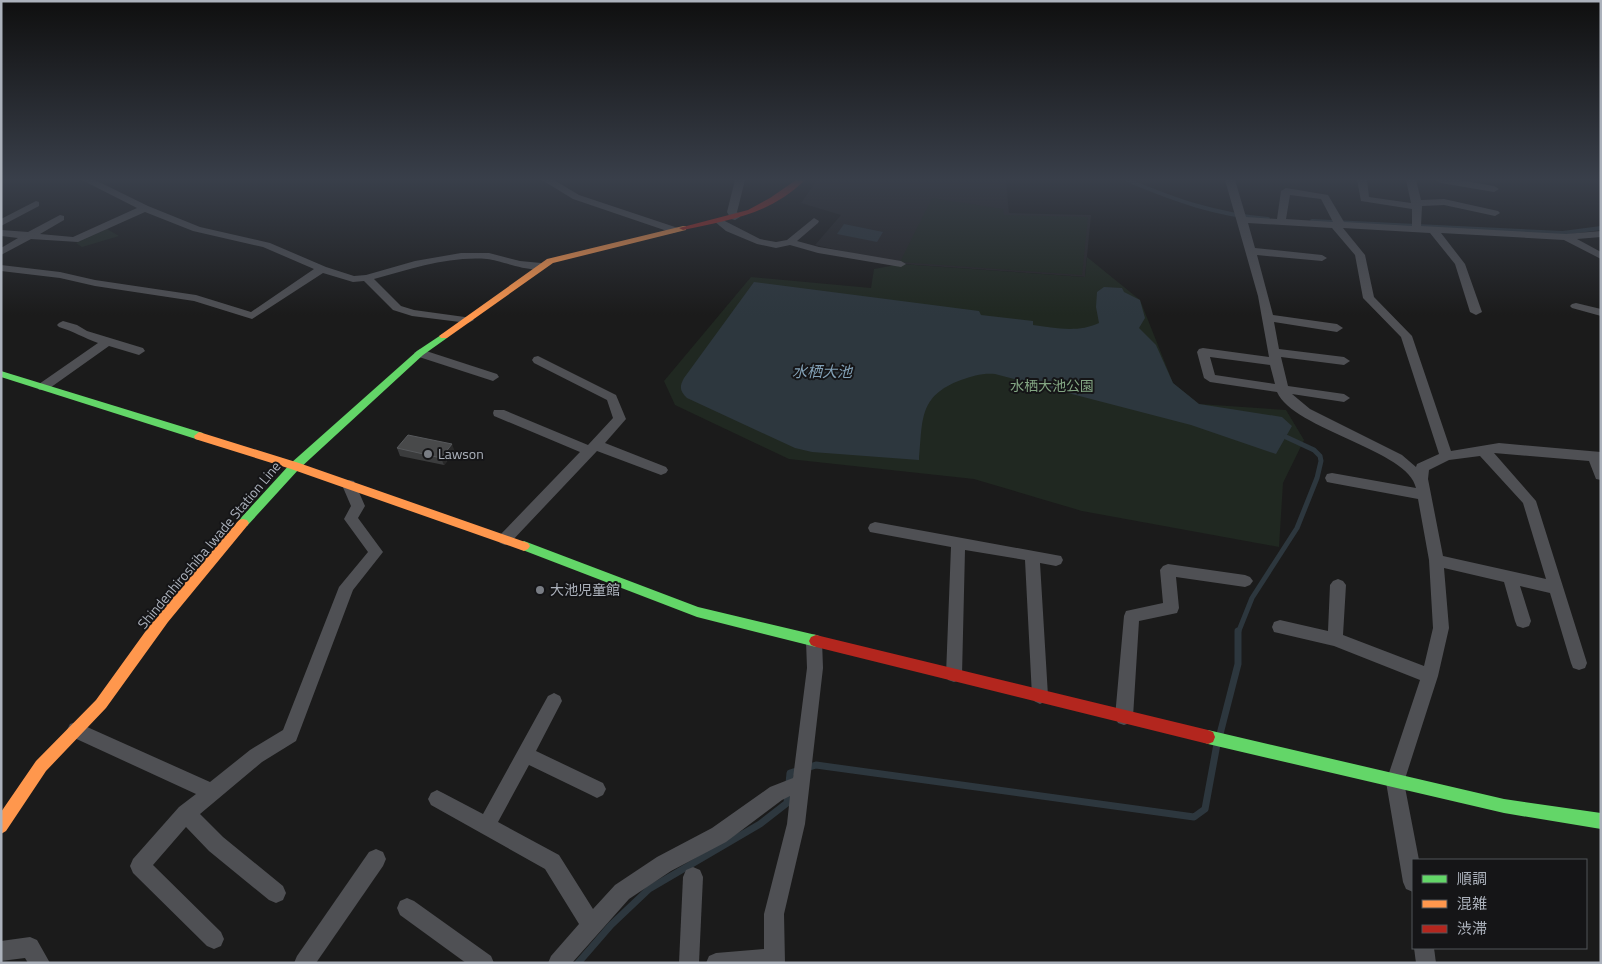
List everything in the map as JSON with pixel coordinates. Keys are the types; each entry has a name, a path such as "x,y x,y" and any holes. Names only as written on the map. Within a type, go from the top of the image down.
{"street":[{"path":"1,252 48,225"},
{"path":"1,232 74,240 107,225"},
{"path":"187,225 266,245 322,269 353,279 367,278 415,264 461,256 488,256 520,264 541,266"},
{"path":"659,225 674,230"},
{"name":"Shindenhiroshiba Iwade Station Line","path":"1,826 41,766 101,704 163,618 249,516 295,466 420,353 541,266 571,255 699,225"},
{"path":"724,225 757,241 776,245 790,242 818,250 901,264"},
{"path":"790,242 809,225"},
{"path":"1243,225 1264,296 1284,394 1305,412 1397,458 1421,479"},
{"path":"1339,225 1360,255 1369,298 1406,336 1446,456"},
{"path":"1417,225 1434,230 1566,237 1601,234"},
{"path":"1434,230 1460,264 1476,312"},
{"path":"1566,237 1601,256"},
{"path":"1251,251 1322,258"},
{"path":"1,268 60,275 94,283 196,298 252,316 322,269"},
{"path":"367,278 396,308 412,313 468,320"},
{"path":"1576,306 1601,313"},
{"path":"1268,318 1337,328"},
{"path":"63,324 73,327 83,334 139,351"},
{"path":"43,387 107,342"},
{"path":"1344,361 1203,352 1210,378 1344,398"},
{"path":"420,353 493,377"},
{"path":"505,539 620,419 612,398 538,360"},
{"path":"1,374 295,466 505,539 698,612 1395,782 1504,806 1601,822"},
{"path":"499,413 593,448 661,470"},
{"path":"1412,876 1395,782 1430,676 1441,628 1436,560 1421,479 1422,468 1446,456 1499,448 1597,456 1601,475"},
{"path":"1483,450 1529,501 1579,663"},
{"path":"1332,478 1424,495"},
{"path":"214,939 140,866 186,813 256,756 290,734 347,587 376,552 351,519 358,506 349,485"},
{"path":"875,528 1056,560"},
{"path":"954,675 958,542"},
{"path":"1032,555 1040,696"},
{"path":"1436,560 1556,588"},
{"path":"1124,717 1132,616 1171,608 1168,570 1245,581"},
{"path":"1510,577 1523,621"},
{"path":"1335,639 1338,585"},
{"path":"1280,627 1335,639 1430,676"},
{"path":"716,963 775,960 774,914 796,824 815,668 814,641"},
{"path":"487,825 554,701"},
{"path":"76,730 212,792"},
{"path":"526,755 597,789"},
{"path":"558,963 622,892 664,864 719,835 776,793 800,784"},
{"path":"436,799 552,862 591,925"},
{"path":"186,813 216,844 276,893"},
{"path":"304,963 376,859"},
{"path":"689,963 693,877"},
{"path":"407,908 484,963"},
{"path":"1,951 30,947 40,963"},
{"path":"1424,949 1426,963"}],"shaded area":[{"path":"832,225 1090,225 1085,277 901,264 815,245"}],"green space":[{"path":"919,225 1087,225 1082,275 900,262"},
{"path":"107,229 119,236 82,247 76,243"},
{"name":"水栖大池公園","path":"1087,257 1140,300 1173,383 1199,404 1286,410 1304,440 1283,483 1279,547 1082,511 974,479 789,459 675,405 664,381 751,277 871,288 874,269 901,264 1085,277"}],"water":[{"path":"843,225 883,232 877,242 837,234"},
{"name":"水栖大池","path":"754,282 979,311 981,315 1033,321 1033,325 1066,329 1083,328 1099,323 1096,307 1097,292 1104,287 1122,288 1124,292 1140,300 1145,318 1139,328 1156,345 1173,383 1199,404 1282,417 1292,426 1276,454 1191,425 995,374 986,374 961,380 947,386 930,402 925,411 923,421 919,460 812,452 795,448 687,398 681,389 684,378"}],"building":[{"path":"408,435 452,444 441,458 397,448"}],"waterway":[{"path":"1395,225 1563,233 1601,228"},
{"path":"1238,633 1252,598 1297,528 1317,478 1321,461 1320,456 1314,450 1286,437"},
{"path":"1220,734 1238,664 1238,633"},
{"path":"578,963 611,925 649,889 760,824 787,803 790,773 816,765 1194,817 1205,809 1217,744"}],"traffic: fast":[{"path":"243,523 295,466 420,353 444,336"},
{"path":"1,374 199,436"},
{"path":"524,546 697,612 816,641"},
{"path":"1208,737 1504,806 1601,821"}],"traffic: slow":[{"path":"444,336 550,261 683,228"},
{"path":"199,436 295,466 524,546"},
{"path":"1,826 41,766 101,704 163,618 243,523"}],"traffic: jam":[{"path":"683,228 696,225"},
{"path":"816,641 1208,737"}],"place":[{"name":"Lawson","path":"428,454"},
{"name":"大池児童館","path":"540,590"}]}
